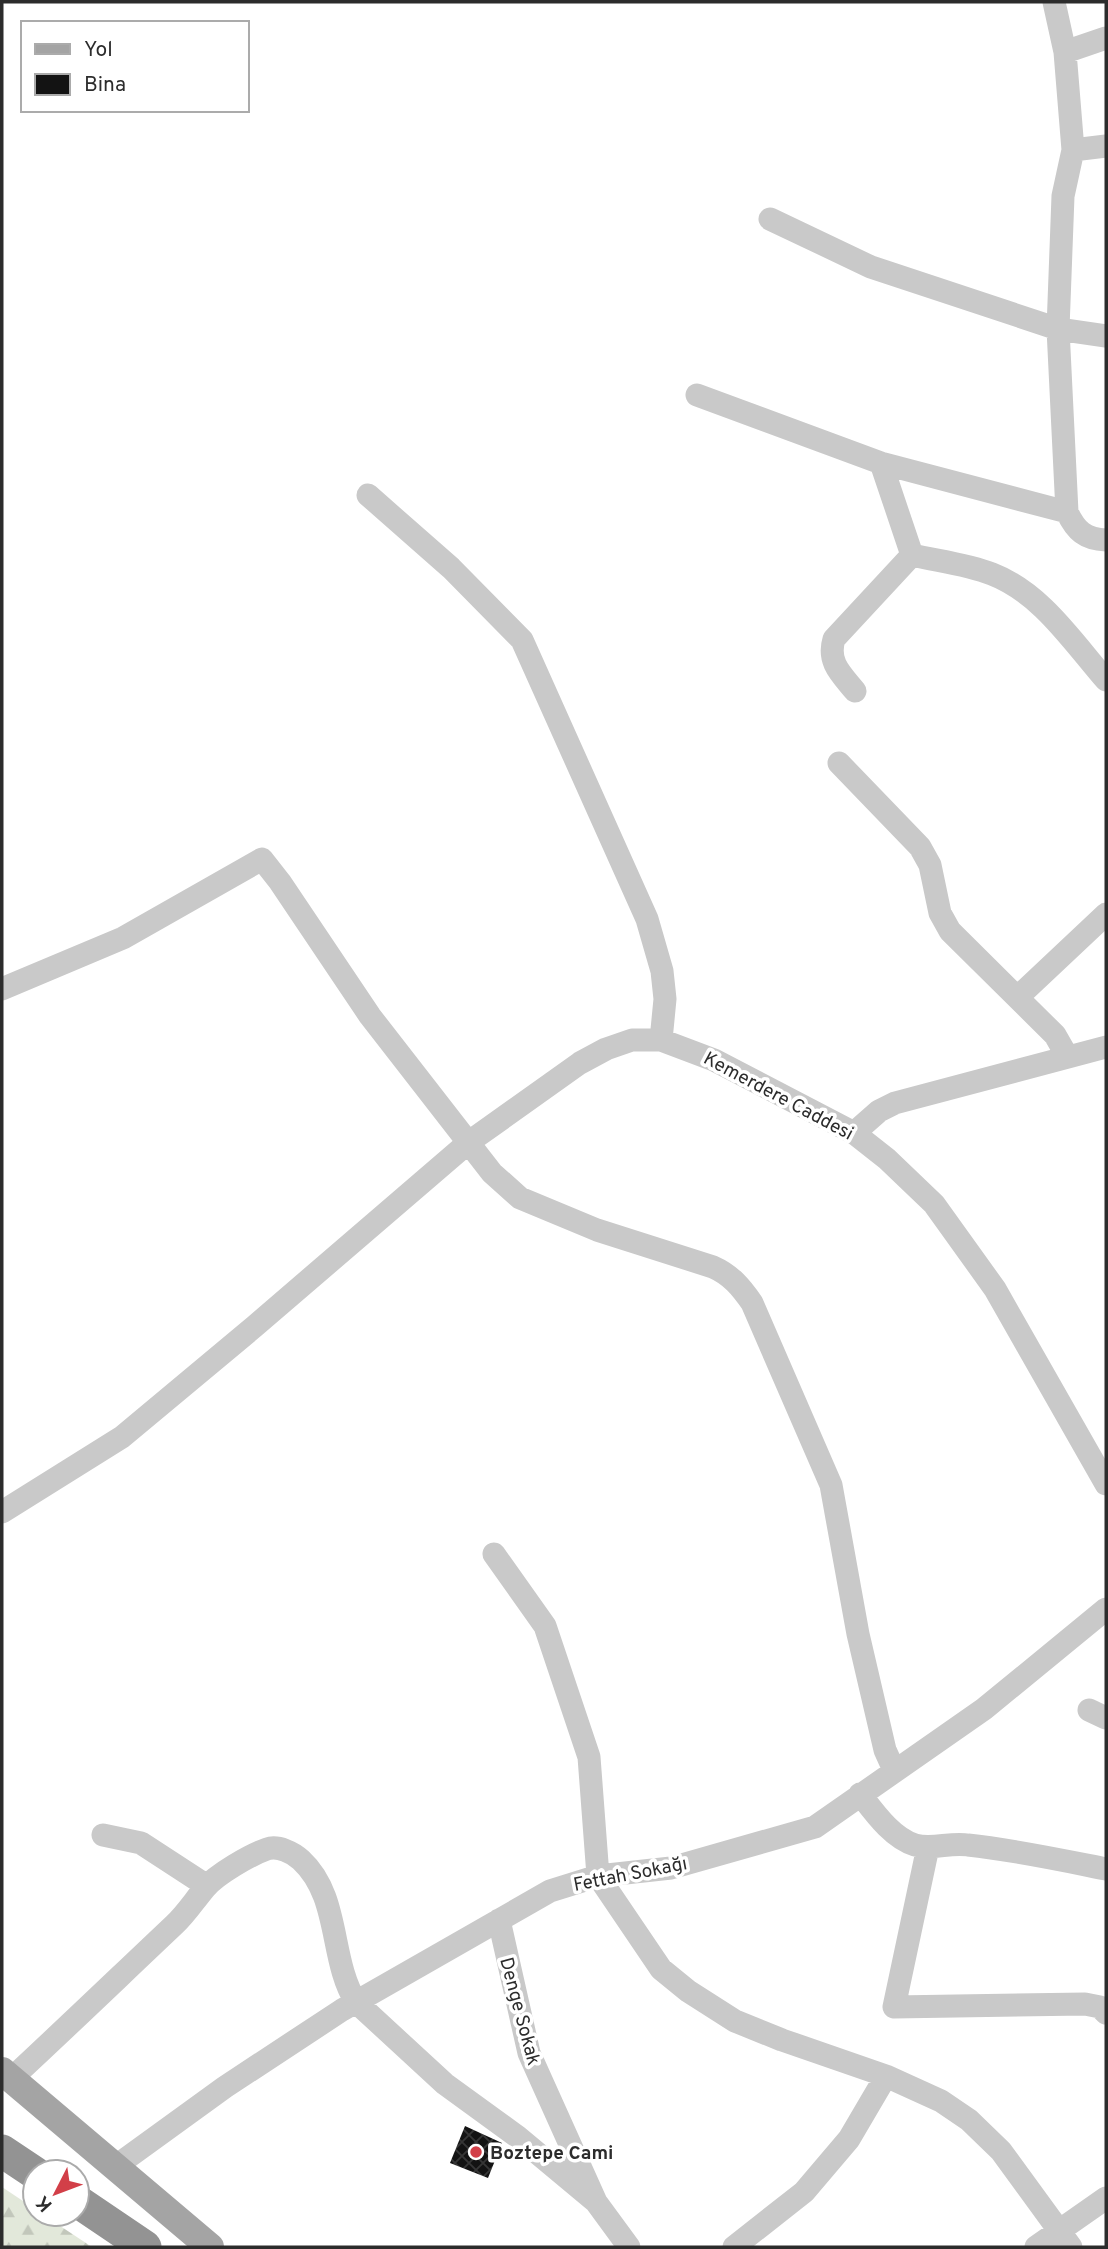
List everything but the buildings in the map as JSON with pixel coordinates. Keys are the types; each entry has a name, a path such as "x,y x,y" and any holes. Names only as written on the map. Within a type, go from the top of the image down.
{"highway":[{"path":"2,2151 21,2164"},
{"path":"91,2209 138,2243"}],"main road":[{"path":"7,2075 210,2247"},
{"path":"2,2139 27,2158"}],"street":[{"path":"1054,2 1065,52 1073,150 1063,196 1058,329 1067,512 1074,527 1089,539 1106,540"},
{"path":"1065,52 1106,38"},
{"path":"1073,150 1106,146"},
{"path":"769,219 871,267 1058,329 1106,336"},
{"path":"697,395 881,463 1067,512"},
{"path":"881,463 912,555"},
{"path":"368,495 451,568 522,640 647,919 663,980 665,999 661,1040"},
{"path":"912,555 990,573 1016,585 1034,597 1106,680"},
{"path":"855,691 835,668 832,646 834,639 912,555"},
{"path":"839,763 920,847 930,865 940,912 950,931 1055,1035 1067,1056"},
{"path":"2,989 123,938 262,859 370,1016 492,1172 520,1198 597,1230 728,1274 752,1303 831,1485 858,1634 885,1750 894,1770"},
{"path":"1018,997 1106,914"},
{"name":"Kemerdere Caddesi","path":"2,1512 121,1437 256,1326 469,1142 580,1063 606,1049 632,1040 661,1040 713,1060 854,1133 887,1159 934,1204 995,1289 1056,1391 1106,1484"},
{"path":"854,1133 879,1111 895,1103 1106,1047"},
{"path":"494,1555 545,1626 589,1757 598,1877 661,1969 688,1991 735,2021 886,2076 941,2101 969,2120 1001,2151 1065,2239"},
{"name":"Fettah Sokağı","path":"116,2166 225,2087 356,2002 550,1891 598,1877 671,1868 815,1827 984,1709 1106,1609"},
{"path":"860,1794 874,1813 898,1835 913,1844 928,1847 964,1844 1106,1870"},
{"path":"103,1835 141,1843 207,1886"},
{"path":"928,1847 894,2007 1085,2004 1100,2007 1106,2013"},
{"path":"7,2075 183,1917 207,1886 234,1866 270,1848 282,1849 300,1858 315,1876 326,1899 347,1987 356,2002 446,2084 518,2137 596,2202"},
{"name":"Denge Sokak","path":"499,1920 529,2053 596,2202 629,2247"},
{"path":"734,2247 804,2192 849,2139 886,2076"},
{"path":"1036,2247 1065,2239 1106,2199"}],"green space":[{"path":"2,2187 21,2200 21,2228 63,2228 92,2247 2,2247"}],"place":[{"name":"Boztepe Cami","path":"476,2152"}]}
